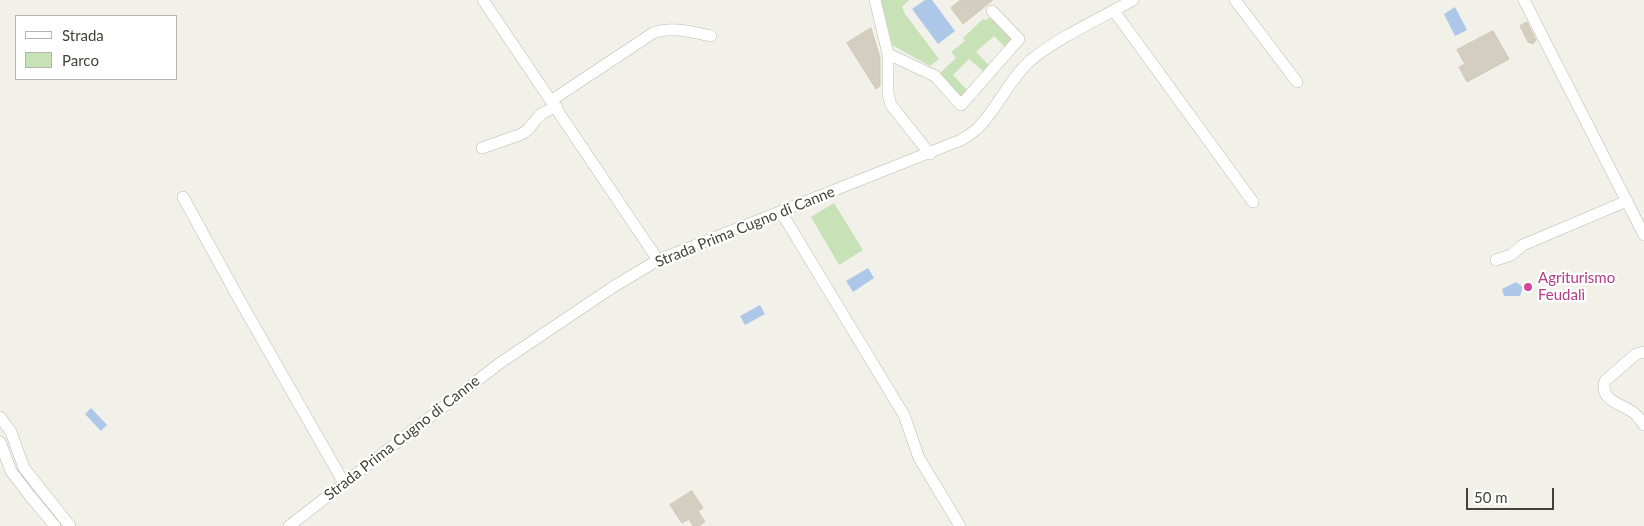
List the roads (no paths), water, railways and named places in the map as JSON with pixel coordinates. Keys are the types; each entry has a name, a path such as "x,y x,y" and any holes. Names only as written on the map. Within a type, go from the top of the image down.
{"street":[{"path":"476,0 485,2 658,260"},
{"path":"875,0 888,54 888,94 891,105 930,154"},
{"name":"Strada Prima Cugno di Canne","path":"289,526 500,363 612,286 658,260 930,154 961,140 976,130 1018,74 1031,61 1065,38 1133,0"},
{"path":"1235,0 1297,82"},
{"path":"1524,0 1644,235"},
{"path":"888,54 935,76 961,105 1019,39 992,11"},
{"path":"1114,11 1253,202"},
{"path":"482,148 522,134 543,111 653,33 672,29 711,36"},
{"path":"183,197 344,483"},
{"path":"1496,260 1511,255 1523,245 1627,201"},
{"path":"781,212 904,415 919,458 960,526"},
{"path":"1644,352 1636,354 1605,381 1603,387 1605,394 1610,400 1633,413 1644,425"},
{"path":"0,416 11,432 24,468 70,526"},
{"path":"0,442 11,471 55,526"}],"water":[{"path":"925,0 932,0 955,31 938,44 912,9"},
{"path":"1455,7 1467,30 1455,36 1444,14"},
{"path":"868,268 874,278 853,292 846,281"},
{"path":"1516,282 1523,287 1520,296 1504,296 1502,289"},
{"path":"760,305 765,314 745,325 740,316"},
{"path":"91,408 107,425 101,431 85,414"}],"place":[{"name":"Agriturismo Feudalì","path":"1528,287"}]}
